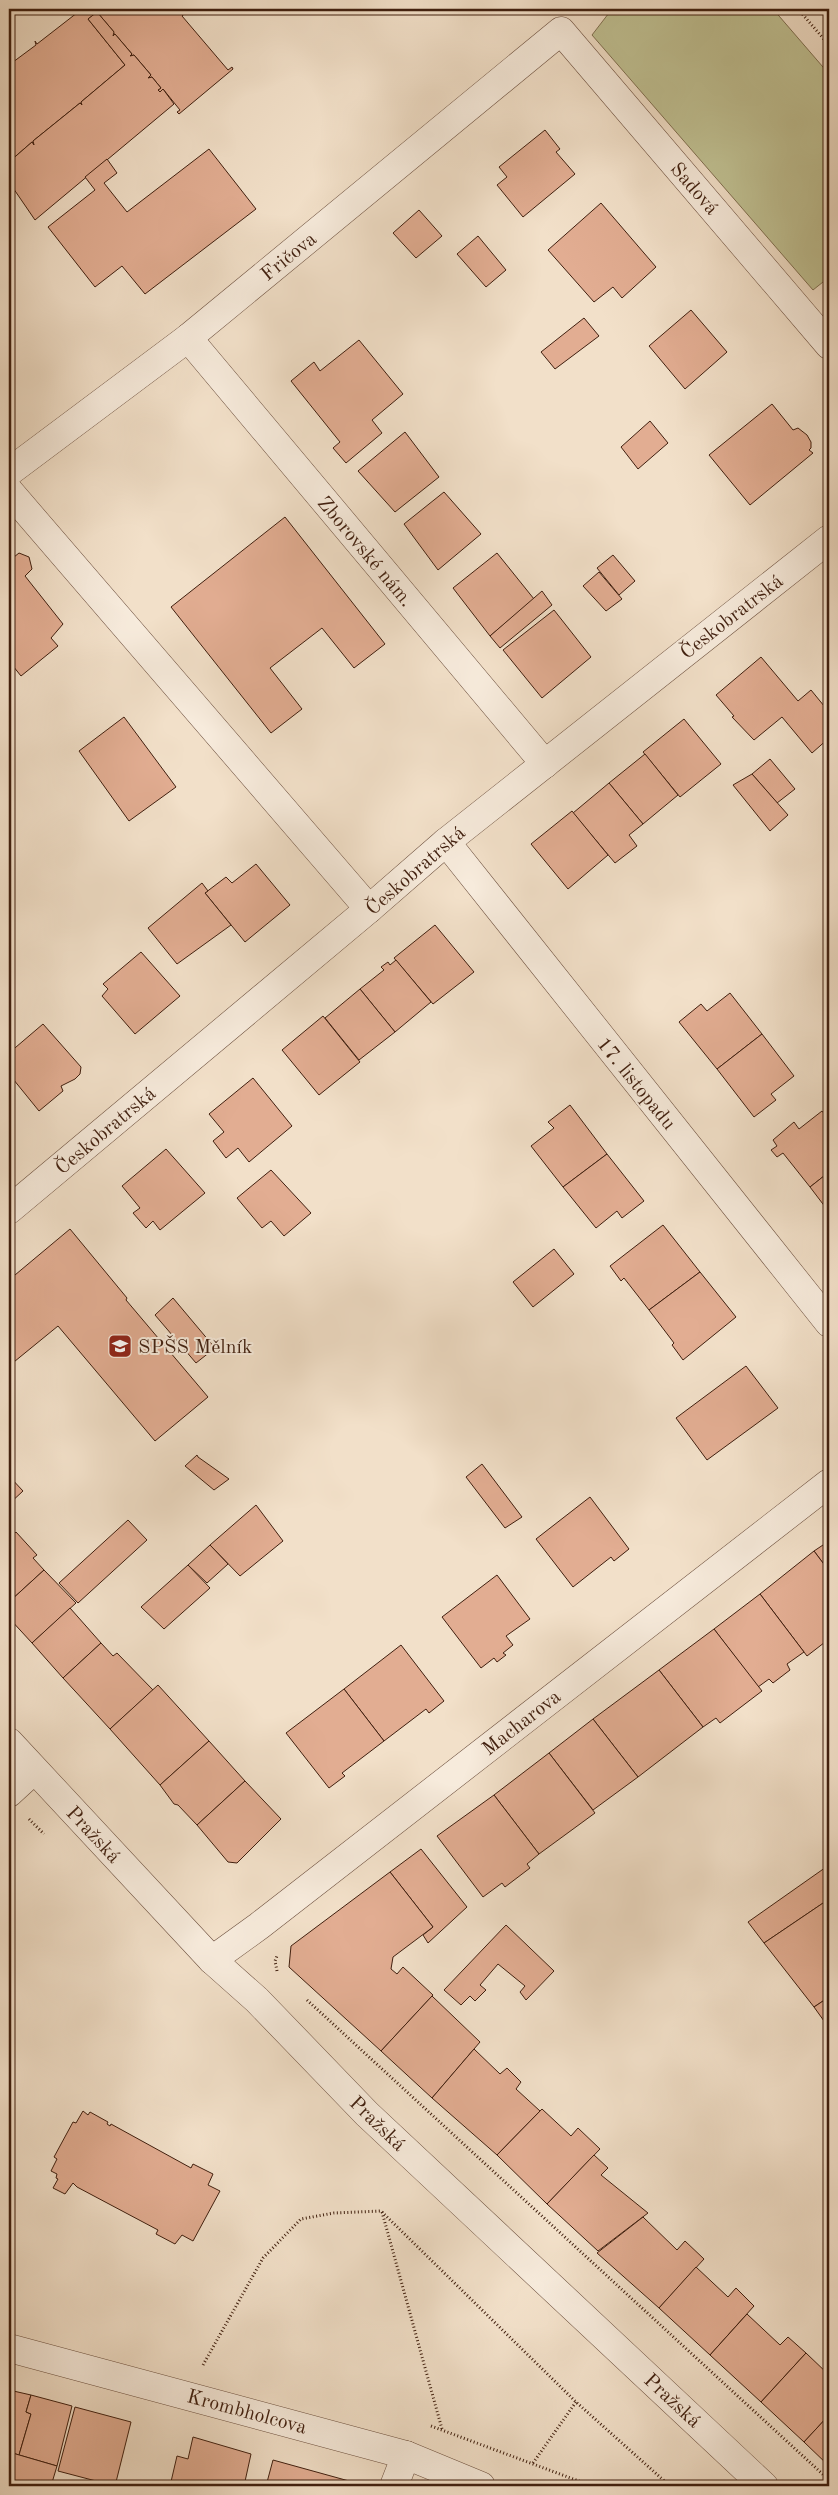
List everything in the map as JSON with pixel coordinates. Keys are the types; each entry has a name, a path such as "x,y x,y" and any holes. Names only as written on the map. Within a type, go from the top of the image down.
{"street":[{"name":"Fričova","path":"9,472 188,338 561,31"},
{"name":"Sadová","path":"561,31 829,345"},
{"name":"Zborovské nám.","path":"188,338 545,764"},
{"path":"9,491 369,909"},
{"name":"Českobratrská","path":"9,1210 369,909 446,842 829,538"},
{"name":"17. listopadu","path":"446,842 829,1323"},
{"name":"Macharova","path":"212,1960 259,1926 829,1483"},
{"name":"Pražská","path":"9,1742 212,1960 257,2000 367,2114 764,2486"},
{"path":"9,1792 34,1770"},
{"name":"Krombholcova","path":"9,2348 187,2394 406,2455 482,2486"},
{"path":"394,2486 406,2455"}],"path":[{"path":"798,9 829,46"},
{"path":"277,1972 275,1961 280,1949"},
{"path":"306,1998 829,2480"},
{"path":"187,2394 263,2258 301,2219 334,2213 381,2211 576,2402 670,2486"},
{"path":"381,2211 442,2429 592,2486"},
{"path":"533,2462 576,2402"}],"green space":[{"path":"612,9 773,9 829,74 829,288 823,282 813,290 592,35"}],"building":[{"path":"82,9 102,9 88,19 125,65 81,102 82,105 80,103 33,141 34,145 32,142 9,162 9,65 36,45 35,41 37,44"},
{"path":"102,9 183,9 185,11 190,9 182,16 228,70 232,67 233,69 179,114 177,112 180,110 163,89 160,92 158,90 161,88 152,77 148,78 151,75 134,55 130,56 132,54 115,34 112,34 114,32 97,12"},
{"path":"97,12 114,32 113,36 115,34 132,54 130,56 134,55 151,75 148,78 152,77 161,88 158,90 160,92 163,89 174,104 35,220 9,182 9,162 32,142 34,145 33,141 80,103 82,105 81,102 125,65 88,19"},
{"path":"545,130 560,149 556,152 575,174 523,217 497,185 507,177 499,167"},
{"path":"209,149 256,209 145,294 122,266 95,287 48,227 95,190 85,177 107,159 117,173 104,183 127,212"},
{"path":"601,203 656,267 622,298 613,287 594,302 548,250"},
{"path":"419,210 442,236 416,258 393,233"},
{"path":"478,236 506,270 486,287 457,254"},
{"path":"691,310 727,352 685,389 649,346"},
{"path":"584,318 599,336 555,369 541,352"},
{"path":"359,340 403,394 372,420 382,433 346,463 333,448 340,442 291,381 314,362 320,371"},
{"path":"772,404 793,430 798,428 807,435 811,442 809,450 813,453 750,505 709,455"},
{"path":"650,421 668,443 638,469 621,447"},
{"path":"405,432 439,477 395,512 358,471"},
{"path":"444,492 481,534 438,570 404,524"},
{"path":"285,517 385,644 354,668 322,628 270,668 302,709 271,733 171,607"},
{"path":"19,553 29,557 32,569 25,576 63,624 51,638 58,646 21,676 9,661 9,561"},
{"path":"497,553 534,599 490,636 453,588"},
{"path":"613,555 635,581 619,595 597,568"},
{"path":"599,572 622,599 606,611 583,586"},
{"path":"542,591 552,605 500,648 490,636"},
{"path":"554,610 591,657 542,698 503,650"},
{"path":"761,657 798,701 811,690 829,712 829,738 812,753 782,717 754,740 732,717 734,716 716,695"},
{"path":"124,717 176,787 129,821 79,751"},
{"path":"684,719 721,764 680,797 643,752"},
{"path":"645,754 678,795 643,824 609,783"},
{"path":"770,759 795,789 777,803 752,774"},
{"path":"752,774 788,815 770,831 733,785"},
{"path":"609,783 643,824 629,835 637,846 615,863 573,813"},
{"path":"572,811 608,855 568,889 531,844"},
{"path":"256,864 290,905 245,942 205,893 226,877 232,883"},
{"path":"202,883 208,891 205,893 231,925 177,964 148,928"},
{"path":"435,925 474,972 433,1004 394,958"},
{"path":"141,952 180,996 135,1034 102,996 108,989 103,984"},
{"path":"396,960 431,1002 395,1032 360,989 384,970 381,967 388,962 390,965"},
{"path":"360,989 395,1032 359,1060 325,1018"},
{"path":"730,993 762,1034 717,1069 679,1022 701,1004 707,1011"},
{"path":"323,1016 360,1062 319,1095 282,1050"},
{"path":"43,1024 81,1067 80,1074 75,1079 61,1086 63,1091 39,1111 9,1074 9,1053"},
{"path":"762,1034 794,1076 771,1094 776,1100 754,1117 717,1069"},
{"path":"253,1078 292,1126 249,1162 238,1148 226,1158 213,1141 224,1132 209,1114"},
{"path":"570,1105 607,1154 563,1187 531,1146 554,1128 548,1122"},
{"path":"822,1111 829,1120 829,1172 810,1187 783,1153 777,1157 771,1150 777,1146 773,1140 794,1122 799,1129"},
{"path":"166,1149 205,1193 160,1230 153,1221 146,1228 133,1213 140,1208 122,1186"},
{"path":"607,1154 644,1201 622,1218 617,1211 596,1228 563,1187"},
{"path":"271,1170 311,1213 284,1236 271,1221 262,1228 237,1198"},
{"path":"829,1172 829,1212 810,1187"},
{"path":"663,1225 700,1272 649,1310 624,1278 621,1281 610,1266"},
{"name":"SPŠS Mělník","path":"70,1229 127,1298 126,1300 208,1397 155,1441 58,1326 9,1366 9,1280"},
{"path":"554,1249 574,1274 533,1307 513,1282"},
{"path":"700,1272 736,1317 683,1360 672,1345 674,1343 649,1310"},
{"path":"173,1298 215,1348 196,1363 155,1315"},
{"path":"746,1366 778,1408 707,1460 676,1418"},
{"path":"197,1455 229,1479 214,1490 185,1466"},
{"path":"482,1464 522,1517 505,1528 466,1477"},
{"path":"9,1476 23,1491 9,1504"},
{"path":"590,1497 629,1549 614,1561 611,1557 573,1587 536,1539"},
{"path":"256,1505 283,1541 240,1576 210,1545"},
{"path":"128,1520 147,1540 78,1603 59,1583"},
{"path":"16,1532 37,1555 33,1558 44,1570 9,1602 9,1539"},
{"path":"829,1541 829,1571 814,1551"},
{"path":"210,1545 228,1564 207,1583 188,1565"},
{"path":"814,1551 829,1571 829,1639 807,1656 760,1594"},
{"path":"188,1565 210,1588 164,1629 141,1607"},
{"path":"44,1570 76,1603 32,1643 9,1618 9,1602"},
{"path":"497,1575 530,1619 506,1636 513,1645 503,1653 506,1655 497,1662 494,1658 481,1668 442,1617"},
{"path":"760,1594 804,1652 787,1664 790,1670 773,1683 769,1679 758,1687 714,1629"},
{"path":"70,1608 101,1643 63,1678 32,1643"},
{"path":"714,1629 762,1691 720,1723 716,1718 703,1727 659,1670"},
{"path":"101,1643 113,1656 117,1653 153,1690 110,1729 63,1678"},
{"path":"401,1645 444,1701 429,1713 426,1709 384,1741 344,1689"},
{"path":"659,1670 703,1727 638,1777 593,1719"},
{"path":"158,1685 209,1741 160,1785 110,1729"},
{"path":"344,1689 384,1741 342,1773 345,1776 329,1788 286,1733"},
{"path":"593,1719 638,1777 593,1810 549,1753"},
{"path":"209,1741 245,1781 197,1825 178,1805 174,1804 160,1785"},
{"path":"549,1753 595,1813 539,1854 494,1795"},
{"path":"245,1781 281,1819 237,1863 228,1862 197,1825"},
{"path":"494,1795 539,1854 527,1864 530,1868 505,1887 502,1883 483,1897 437,1836"},
{"path":"421,1849 467,1907 428,1943 423,1935 433,1927 390,1872"},
{"path":"829,1865 829,1899 764,1943 748,1922"},
{"path":"390,1872 433,1927 393,1957 391,1969 397,1974 403,1967 433,1995 381,2051 289,1967 291,1946"},
{"path":"829,1899 829,1997 814,2007 764,1943"},
{"path":"506,1925 554,1971 526,2000 520,1992 525,1986 498,1964 480,1985 486,1990 475,2001 470,1996 461,2005 444,1990"},
{"path":"432,1996 480,2042 432,2098 381,2051"},
{"path":"829,1997 829,2028 814,2007"},
{"path":"474,2049 500,2074 507,2068 521,2082 516,2089 540,2111 497,2155 432,2098"},
{"path":"542,2109 571,2136 578,2128 600,2149 547,2204 497,2155"},
{"path":"83,2111 88,2115 90,2112 108,2122 107,2124 110,2126 111,2124 191,2168 193,2164 213,2174 208,2185 220,2191 193,2241 182,2235 175,2244 156,2234 158,2230 77,2187 73,2183 65,2194 53,2188 58,2179 56,2178 57,2174 51,2171 57,2159 54,2157 73,2122 76,2123"},
{"path":"594,2155 608,2168 601,2175 648,2213 598,2251 547,2204"},
{"path":"643,2217 677,2250 685,2241 704,2259 659,2308 597,2253"},
{"path":"696,2267 728,2297 736,2288 754,2306 710,2355 659,2308"},
{"path":"747,2314 780,2345 788,2337 806,2353 761,2402 710,2355"},
{"path":"806,2353 829,2375 829,2415 804,2442 761,2402"},
{"path":"9,2390 31,2395 26,2412 31,2414 19,2455 9,2452"},
{"path":"31,2395 72,2406 57,2466 19,2455 31,2414 26,2412"},
{"path":"75,2407 131,2422 115,2486 58,2471"},
{"path":"829,2415 829,2466 804,2442"},
{"path":"193,2437 251,2454 244,2486 170,2486 177,2456 188,2459"},
{"path":"9,2452 57,2466 51,2486 25,2486 9,2482"},
{"path":"273,2460 349,2481 348,2486 266,2486"},
{"path":"9,2482 25,2486 9,2486"}],"place":[{"name":"SPŠS Mělník","path":"120,1346"}]}
